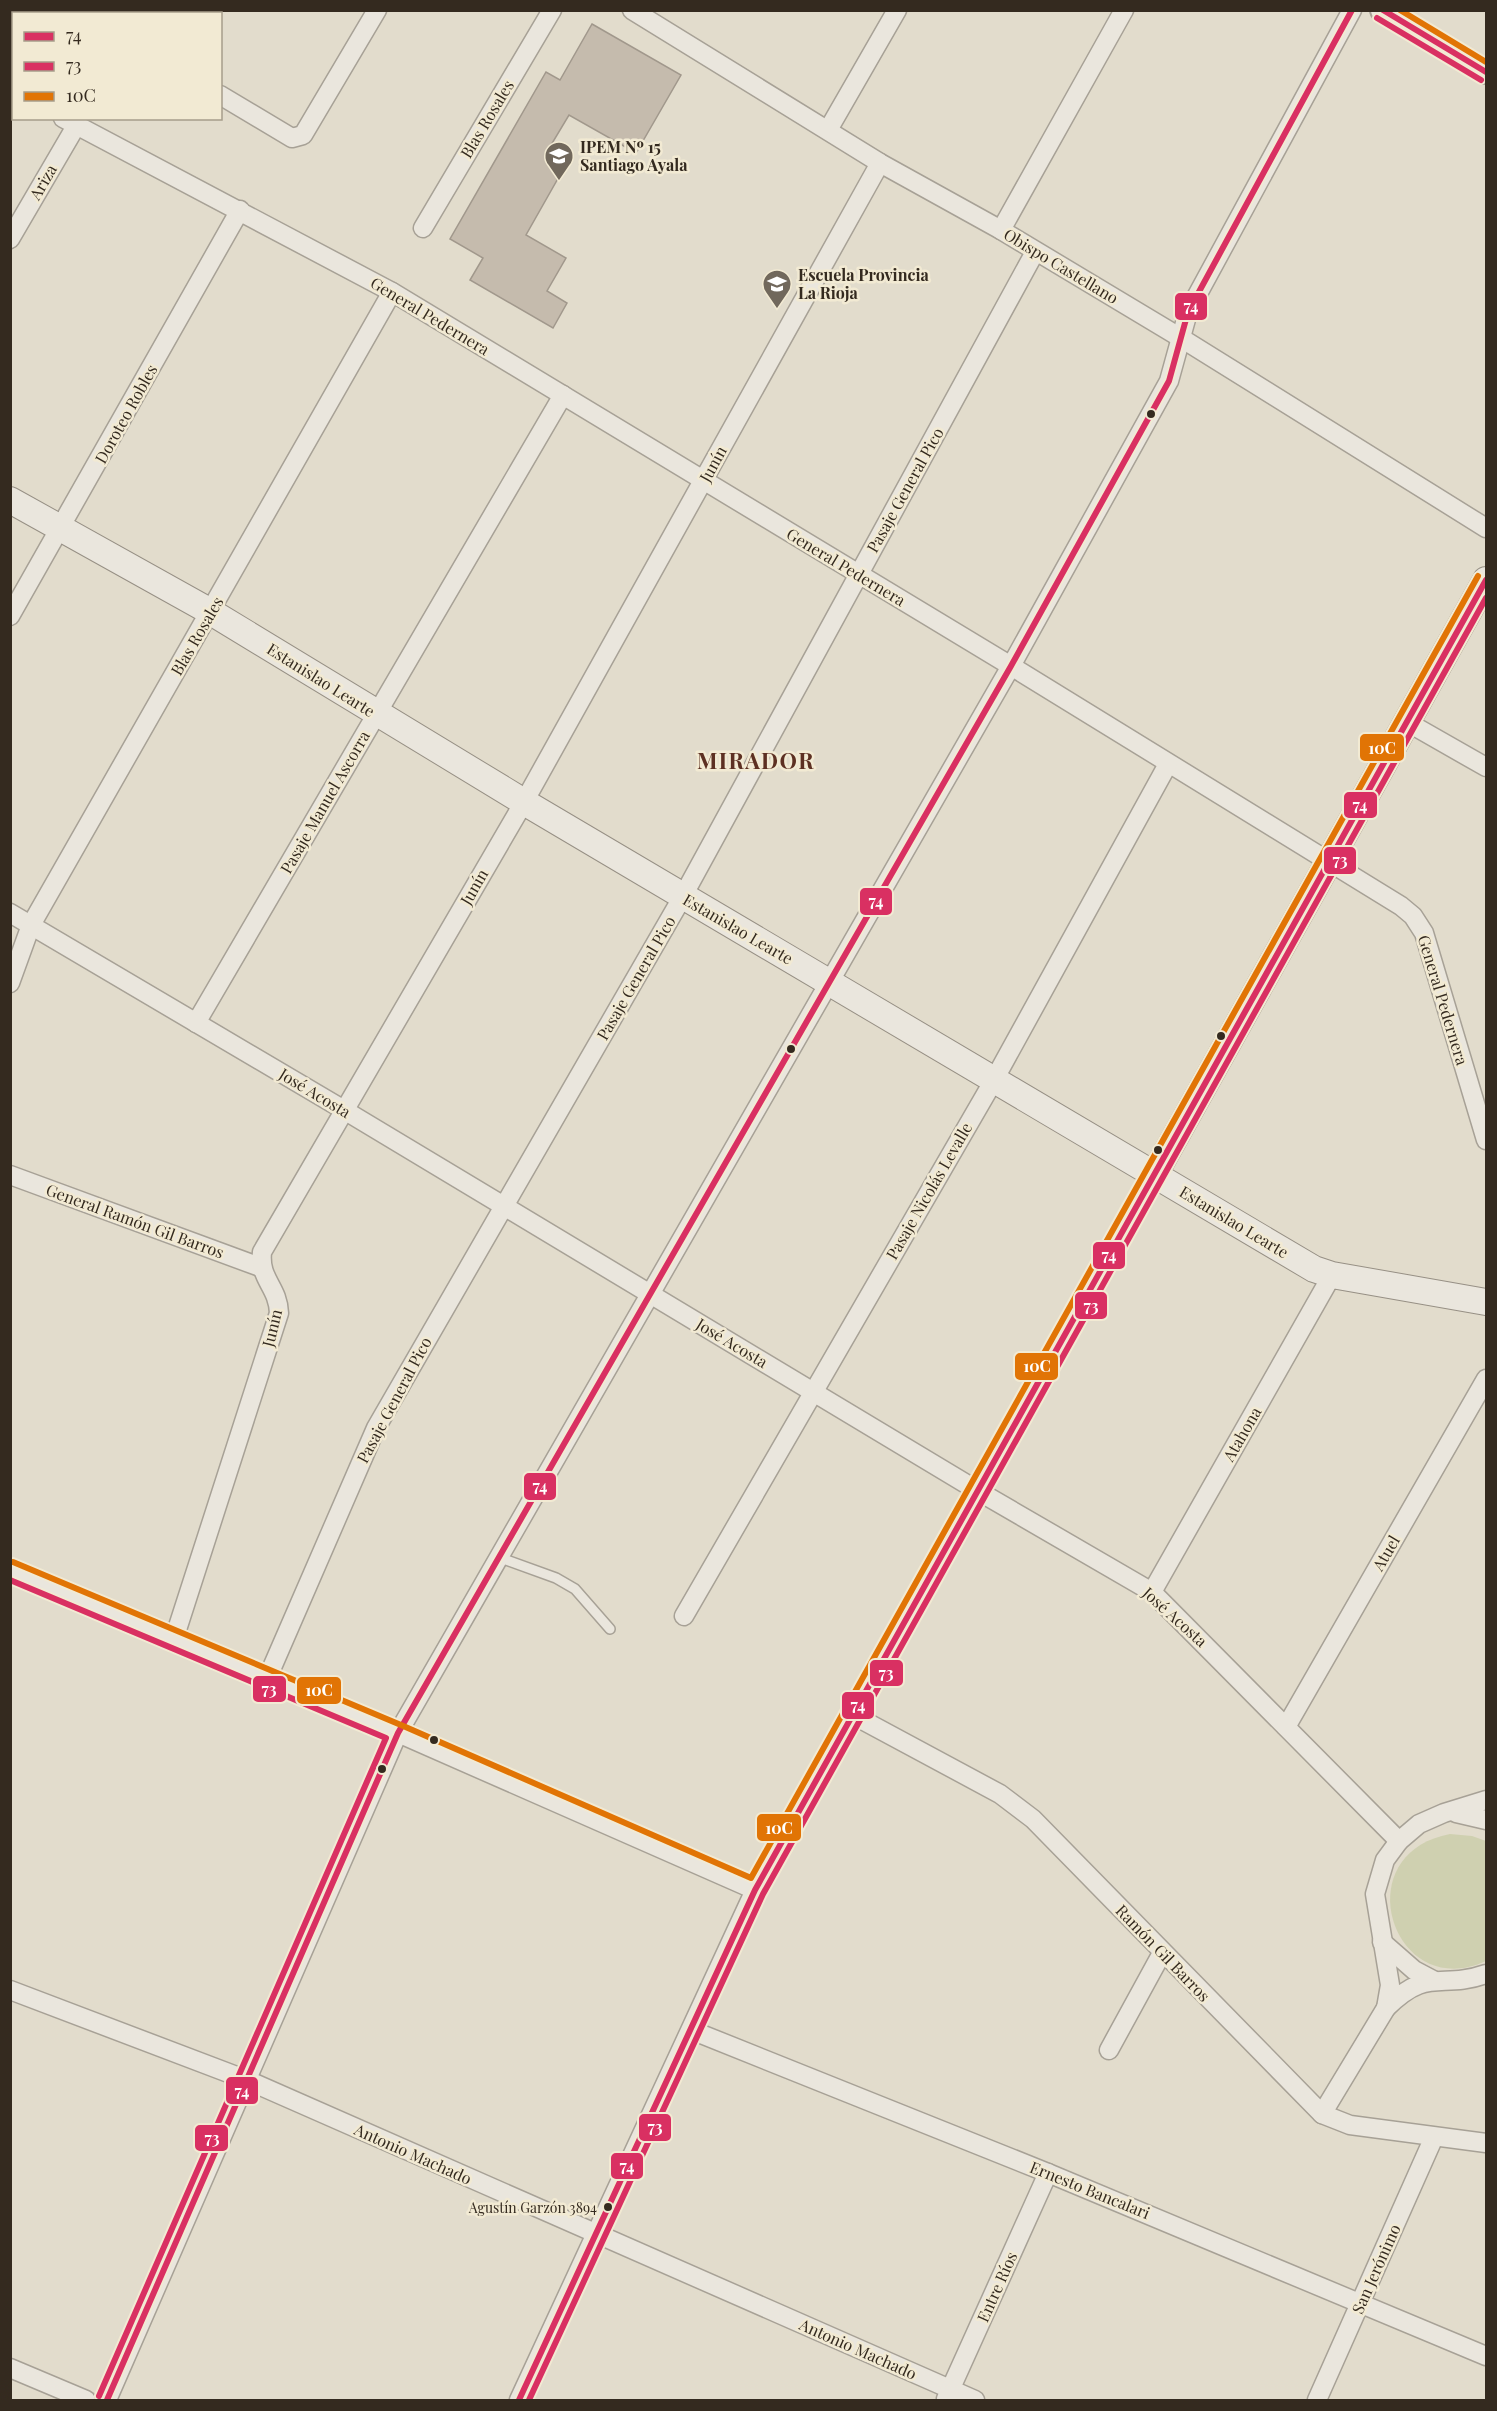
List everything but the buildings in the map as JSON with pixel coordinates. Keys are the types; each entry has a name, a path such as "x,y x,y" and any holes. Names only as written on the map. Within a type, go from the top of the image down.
{"main road":[{"name":"Estanislao Learte","path":"10,500 211,612 376,714 1305,1264 1332,1275 1486,1302"},
{"path":"1154,1175 1486,580"}],"street":[{"path":"222,96 292,138 303,135 377,10"},
{"name":"Blas Rosales","path":"423,228 552,10"},
{"name":"Obispo Castellano","path":"632,10 880,163 1000,230 1181,339 1486,528"},
{"path":"828,130 897,10"},
{"path":"1000,230 1124,10"},
{"path":"107,2400 398,1733 652,1295 828,981 1011,666 1168,381 1188,312 1353,10"},
{"path":"1382,10 1486,72"},
{"name":"General Pedernera","path":"70,122 392,292 1011,666 1328,864 1401,906 1413,916 1424,933 1486,1140"},
{"name":"Ariza","path":"10,239 70,122"},
{"name":"Junín","path":"174,1639 279,1313 278,1300 260,1267 262,1252 524,802 880,163"},
{"name":"Doroteo Robles","path":"10,616 240,210"},
{"name":"Pasaje General Pico","path":"267,1679 376,1428 683,896 1035,252"},
{"name":"Blas Rosales","path":"10,983 31,925 392,292"},
{"name":"Pasaje Manuel Ascorra","path":"196,1023 563,395"},
{"path":"1407,722 1486,767"},
{"name":"Pasaje Nicolás Levalle","path":"684,1616 812,1391 994,1080 1168,764"},
{"name":"José Acosta","path":"10,913 344,1110 978,1491 1152,1592 1400,1841"},
{"name":"General Ramón Gil Barros","path":"10,1175 260,1267"},
{"path":"519,2400 755,1890 1154,1175"},
{"name":"Atahona","path":"1152,1592 1332,1275"},
{"name":"Atuel","path":"1286,1727 1486,1379"},
{"path":"10,1570 398,1733 755,1890"},
{"name":"Ramón Gil Barros","path":"853,1715 1016,1804 1322,2114 1350,2125 1486,2143"},
{"path":"1386,2008 1390,1985 1375,1906 1377,1882 1385,1860 1400,1841 1419,1824 1446,1812 1486,1800"},
{"path":"1446,1812 1479,1816 1486,1820"},
{"path":"1382,1942 1414,1970 1433,1980"},
{"path":"1109,2050 1162,1953"},
{"path":"1322,2114 1386,2008 1402,1992 1433,1980 1462,1980 1486,1974"},
{"name":"Antonio Machado","path":"10,1990 247,2080 948,2395 975,2400"},
{"name":"Ernesto Bancalari","path":"691,2030 1048,2173 1486,2356"},
{"name":"San Jerónimo","path":"1317,2400 1434,2137"},
{"name":"Entre Ríos","path":"948,2395 1048,2173"},
{"path":"10,2368 86,2400"}],"lane":[{"path":"498,1557 556,1578 575,1590 610,1629"}],"green space":[{"path":"1450,1834 1472,1836 1486,1841 1486,1961 1453,1969 1426,1962 1406,1945 1393,1921 1390,1894 1398,1868 1417,1847"}],"transit line":[{"name":"74","path":"107,2400 398,1733 1011,666 1169,381 1188,312 1352,10"},
{"name":"74","path":"1383,10 1486,72"},
{"name":"10C","path":"1400,10 1486,62"},
{"name":"73","path":"1377,18 1481,80"},
{"name":"10C","path":"13,1562 401,1725 751,1878 1478,576"},
{"name":"74","path":"519,2400 755,1890 1486,580"},
{"name":"73","path":"529,2400 763,1894 1486,598"},
{"name":"73","path":"10,1580 386,1738 99,2396"}],"place":[{"name":"IPEM Nº 15 Santiago Ayala","path":"559,182"},
{"name":"Escuela Provincia La Rioja","path":"777,310"},
{"name":"Agustín Garzón 3894","path":"608,2207"}],"district":[{"name":"MIRADOR","path":"756,761"}]}
